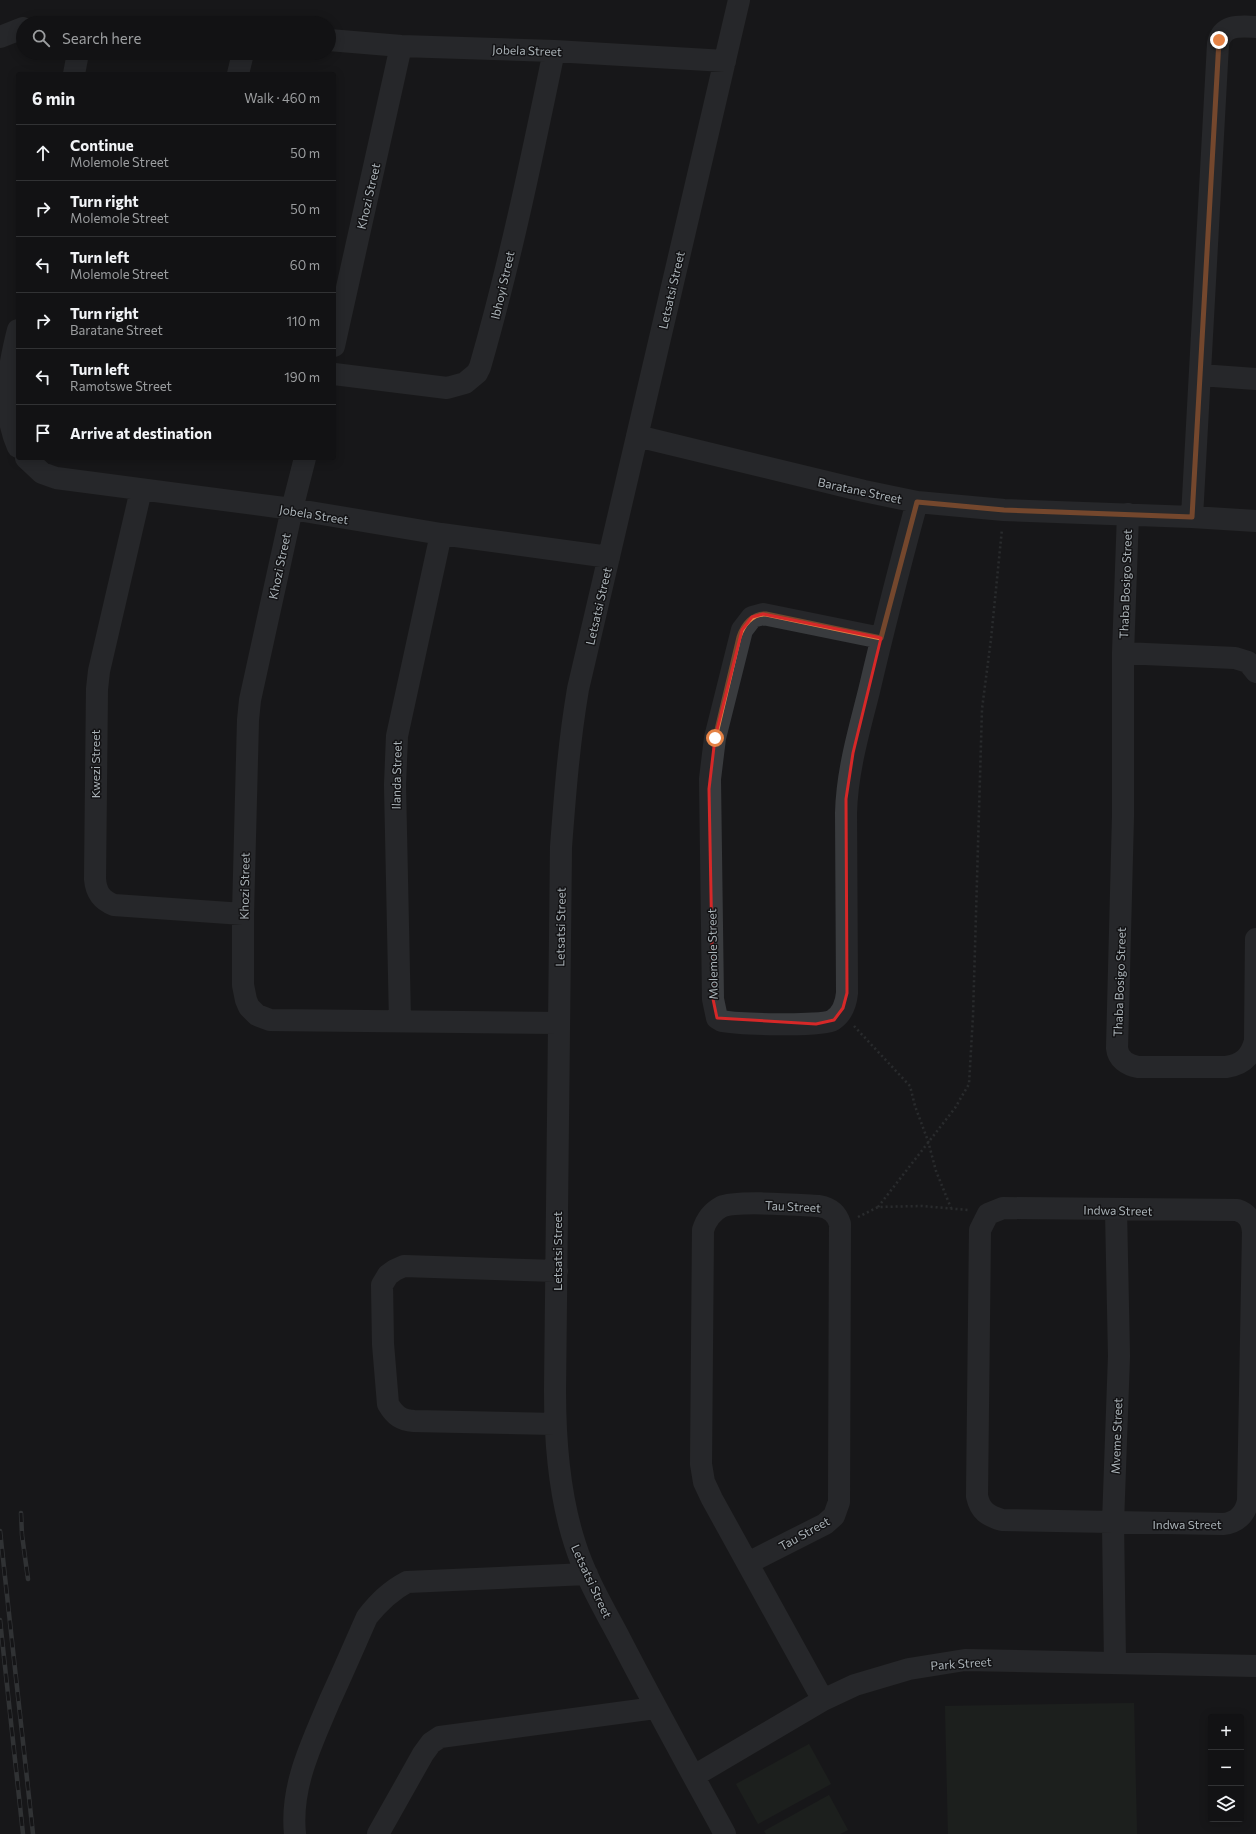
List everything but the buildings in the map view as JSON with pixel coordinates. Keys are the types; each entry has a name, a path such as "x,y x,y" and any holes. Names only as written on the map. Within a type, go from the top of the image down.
{"street":[{"name":"Letsatsi Street","path":"725,1834 655,1708 586,1574 575,1545 561,1484 555,1424 558,1023 561,919 561,847 565,781 578,689 739,0"},
{"path":"1192,517 1218,44 1223,33 1230,28 1238,26 1256,27"},
{"path":"0,37 16,31"},
{"name":"Jobela Street","path":"336,41 401,46 554,51 725,61"},
{"name":"Khozi Street","path":"336,337 401,46"},
{"name":"Ibhoyi Street","path":"336,374 447,388 465,382 478,373 492,327 524,195 554,51"},
{"path":"74,72 77,60"},
{"path":"238,72 241,60"},
{"path":"16,338 9,364 8,396 12,430 16,441"},
{"path":"1200,375 1256,379"},
{"name":"Baratane Street","path":"637,436 864,491 917,502 1004,510 1128,514 1256,521"},
{"name":"Jobela Street","path":"28,460 42,473 56,478 292,510 441,534 609,557"},
{"name":"Khozi Street","path":"304,460 250,700 243,914 244,991 248,1004 257,1015 270,1020 558,1023"},
{"name":"Kwezi Street","path":"141,490 99,671 97,689 96,890 103,900 114,905 243,914"},
{"path":"841,1012 847,993 847,792 853,753 881,638 917,502"},
{"name":"Thaba Bosigo Street","path":"1128,514 1123,653 1123,824 1117,1048 1122,1059 1130,1065 1138,1066 1226,1067 1234,1066 1246,1059 1250,1054 1255,1041 1256,939"},
{"name":"Ilanda Street","path":"400,1021 395,785 397,736 441,534"},
{"name":"Molemole Street","path":"841,1012 834,1020 816,1024 726,1022 717,1018 712,999 709,801 711,766 715,738 739,637 744,626 752,617 766,614 881,638"},
{"name":"Thaba Bosigo Street","path":"1123,653 1235,658 1248,662 1256,672"},
{"name":"Tau Street","path":"748,1563 824,1524 834,1516 838,1510 840,1492 840,1224 836,1214 825,1207 738,1204 722,1206 712,1214 705,1224 703,1230 700,1464 704,1482 712,1499 823,1700"},
{"name":"Indwa Street","path":"1002,1208 1237,1210 1247,1214 1250,1218 1253,1232 1247,1508 1240,1518 1229,1524 1114,1523 1002,1520 984,1512 978,1503 977,1488 980,1230 984,1219 992,1211 1002,1208"},
{"name":"Mveme Street","path":"1115,1662 1114,1523 1119,1356 1116,1210"},
{"path":"555,1424 414,1421 402,1420 393,1413 388,1404 383,1344 382,1285 388,1275 404,1266 557,1271"},
{"path":"295,1834 293,1822 298,1784 308,1750 367,1617 379,1601 394,1588 406,1582 586,1574"},
{"name":"Park Street","path":"694,1776 823,1700 855,1685 888,1674 948,1662 965,1660 1256,1666"},
{"path":"378,1834 423,1754 431,1743 440,1737 655,1708"}],"path":[{"path":"878,1207 955,1108 969,1084 973,1016 982,709 992,639 1004,510"},
{"path":"841,1012 910,1086 936,1171 951,1208"},
{"path":"840,1224 878,1207 922,1206 951,1208 973,1211 984,1219"}],"highlighted area":[{"path":"763,614 881,638 853,753 846,799 847,993 843,1008 834,1020 816,1024 717,1018 713,999 709,789 715,738 742,630 752,617"}],"shaded area":[{"path":"1134,1703 1137,1834 948,1834 945,1706"},
{"path":"809,1744 831,1784 758,1824 736,1784"},
{"path":"829,1795 848,1830 840,1834 766,1834 764,1831"}],"railway":[{"path":"21,1513 22,1535 28,1579"},
{"path":"0,1531 33,1834"},
{"path":"0,1620 23,1834"}],"route":[{"path":"715,738 739,637 744,626 752,617 766,614 881,638 917,502 977,509 1192,517 1219,40"}]}
